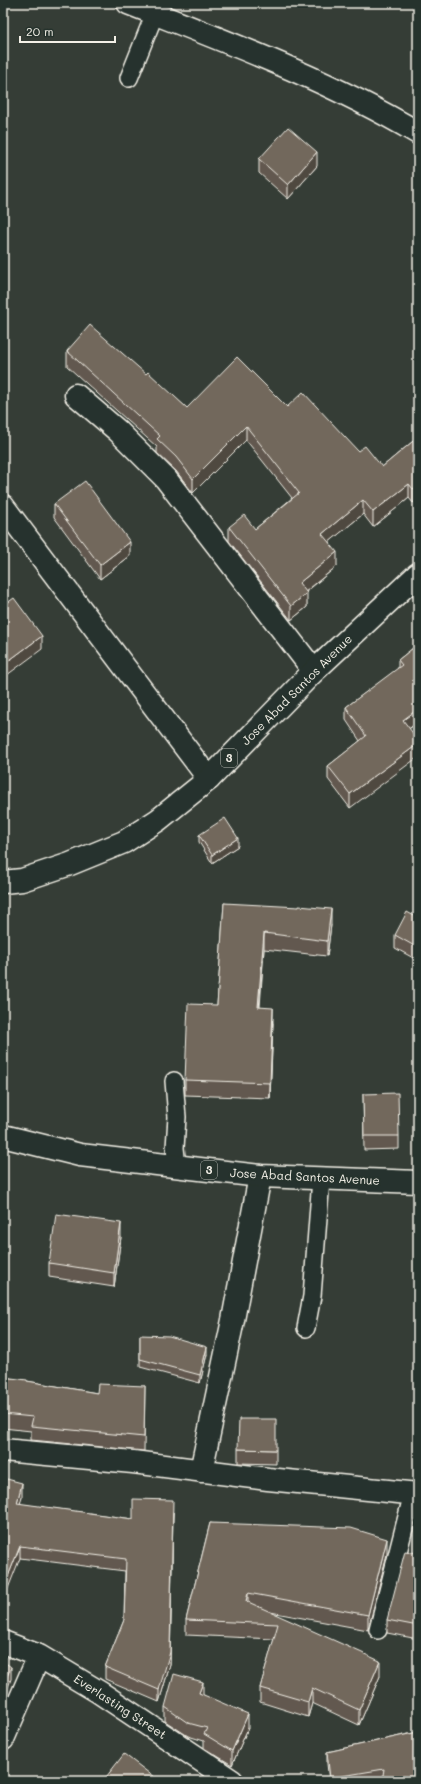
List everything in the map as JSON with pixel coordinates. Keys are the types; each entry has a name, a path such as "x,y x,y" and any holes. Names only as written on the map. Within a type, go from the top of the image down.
{"main road":[{"path":"128,3 229,42 336,89 418,133"},
{"path":"76,395 118,431 166,479 314,671"},
{"path":"3,506 208,779"},
{"name":"Jose Abad Santos Avenue","path":"3,882 22,880 70,864 124,842 158,820 208,779 314,671 418,574"},
{"name":"Jose Abad Santos Avenue","path":"3,1136 80,1155 260,1176 321,1180 418,1182"},
{"path":"201,1471 233,1320 260,1176"},
{"path":"3,1450 133,1462 276,1480 415,1493"},
{"name":"Everlasting Street","path":"3,1642 39,1656 99,1692 232,1781"},
{"path":"3,1739 39,1656"}],"lane":[{"path":"129,78 155,13"},
{"path":"174,1081 177,1117 175,1148 177,1166"},
{"path":"306,1328 312,1296 321,1180"},
{"path":"378,1630 415,1493"}],"building":[{"path":"288,127 317,152 288,185 259,159"},
{"path":"90,325 146,374 148,372 187,408 237,357 287,407 303,392 358,451 365,446 382,467 418,437 418,485 413,489 409,484 373,512 363,500 322,534 337,552 299,583 307,593 291,606 229,527 244,515 255,529 299,493 246,426 193,479 176,457 157,439 160,436 67,351"},
{"path":"85,481 130,542 100,565 54,504"},
{"path":"14,598 42,636 3,665 3,606"},
{"path":"418,644 418,709 403,720 418,740 418,744 350,794 328,766 366,736 346,707 402,665 398,660"},
{"path":"225,818 238,838 212,855 199,835"},
{"path":"224,903 299,906 331,909 327,941 264,933 258,1007 273,1008 270,1083 185,1080 188,1004 217,1005"},
{"path":"407,912 418,918 418,948 395,935"},
{"path":"398,1093 399,1136 364,1136 363,1094"},
{"path":"56,1214 121,1223 114,1273 49,1263"},
{"path":"140,1335 169,1336 207,1347 200,1375 140,1359"},
{"path":"3,1377 97,1393 98,1384 145,1386 144,1437 31,1426 33,1417 3,1414"},
{"path":"239,1419 276,1419 276,1450 238,1449"},
{"path":"3,1478 22,1483 17,1503 133,1519 133,1499 173,1500 170,1652 159,1690 105,1667 124,1620 126,1559 20,1546 3,1589"},
{"path":"210,1523 351,1528 387,1539 368,1615 248,1593 246,1601 380,1661 359,1710 312,1688 308,1702 260,1688 278,1624 186,1620"},
{"path":"405,1551 418,1553 418,1626 387,1620"},
{"path":"3,1661 11,1667 4,1683 7,1684 3,1692"},
{"path":"174,1674 203,1682 199,1693 248,1714 232,1751 204,1734 207,1728 188,1723 165,1707"},
{"path":"418,1732 418,1781 382,1781 384,1769 330,1778 327,1752"},
{"path":"124,1754 158,1780 160,1781 103,1781"}]}
